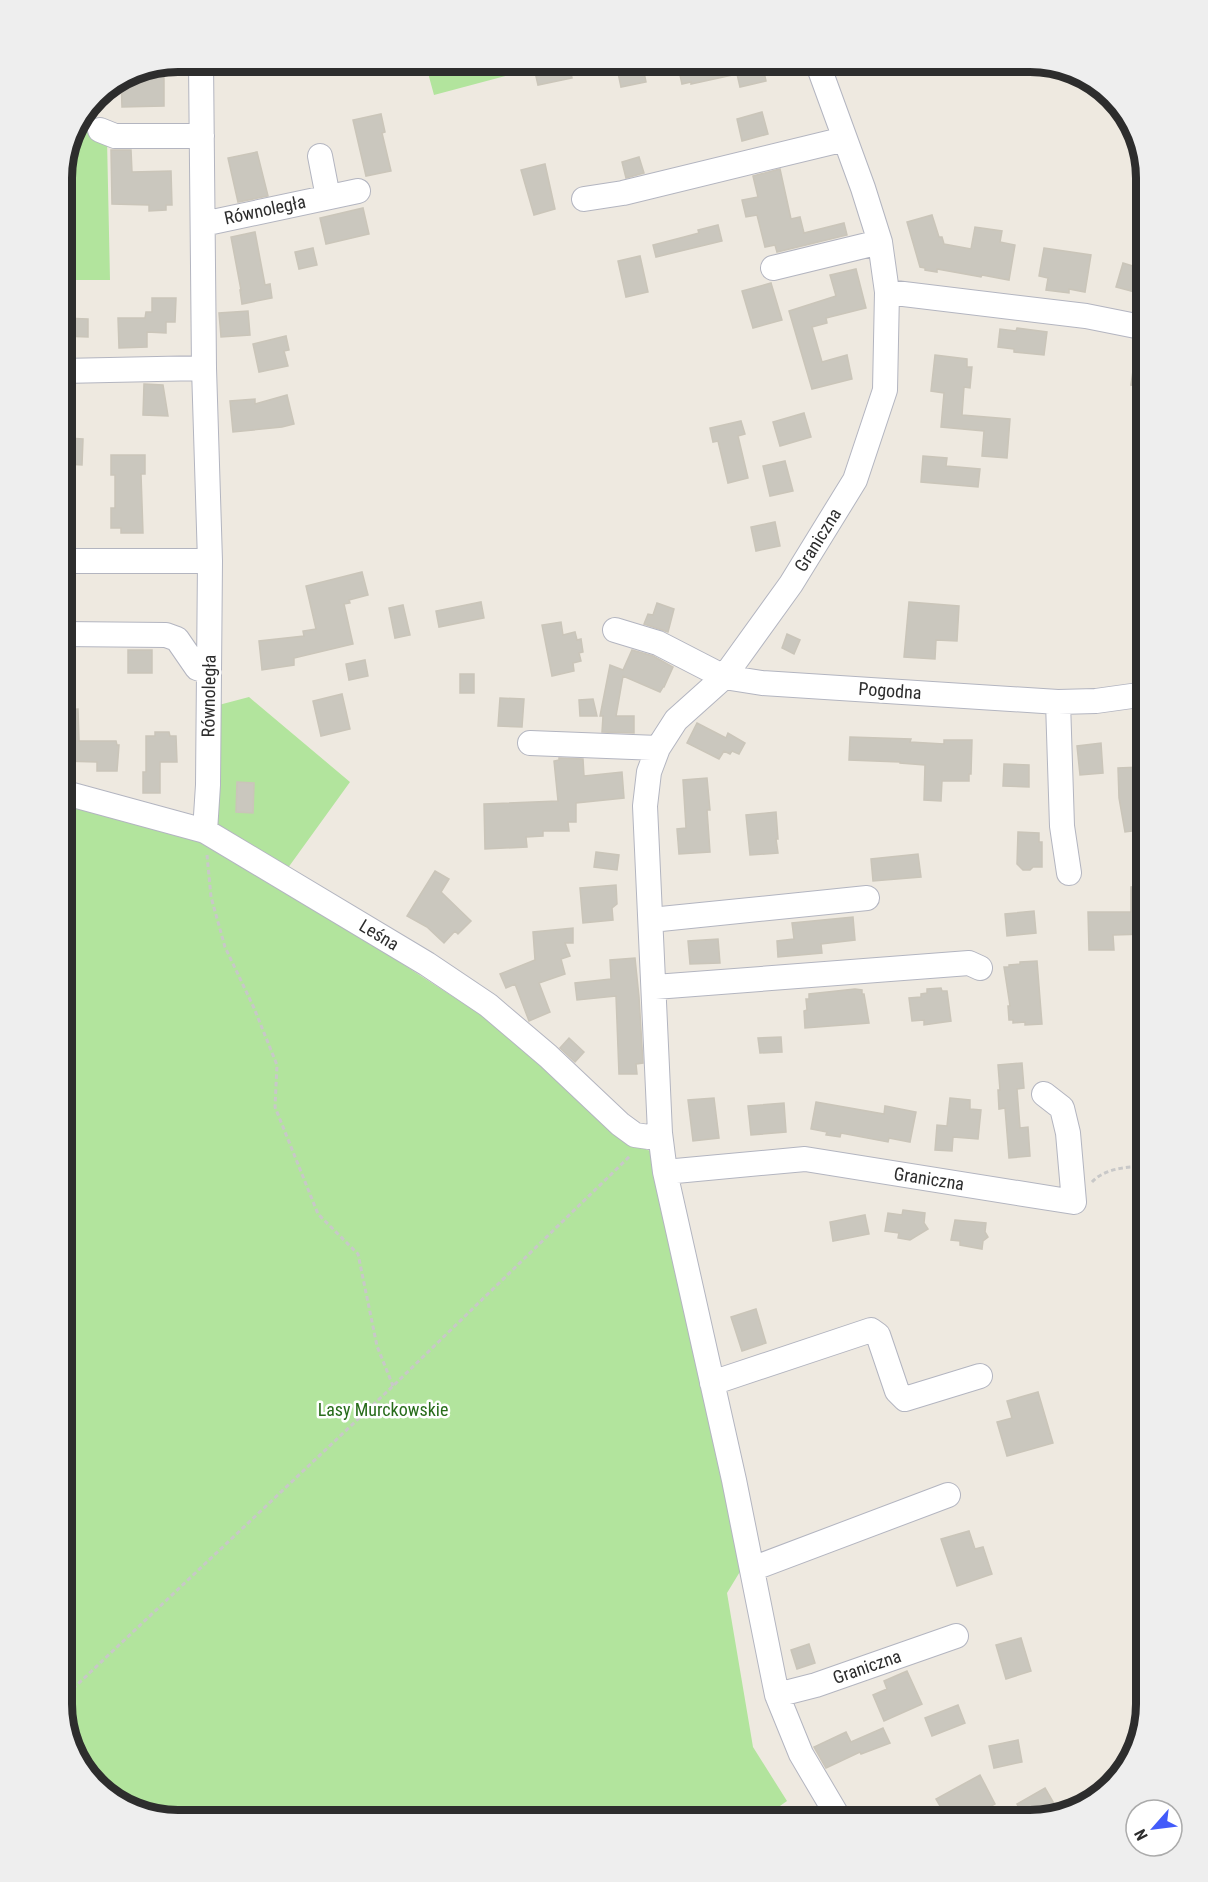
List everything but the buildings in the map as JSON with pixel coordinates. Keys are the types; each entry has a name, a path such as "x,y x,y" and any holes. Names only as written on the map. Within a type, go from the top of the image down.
{"street":[{"name":"Równoległa","path":"201,72 204,368 210,561 208,785 205,831"},
{"name":"Graniczna","path":"821,72 880,243 887,292 885,390 855,480 791,584 724,677 676,720 658,747 649,772 645,806 655,987 655,1135 712,1383 777,1695 801,1754 834,1810"},
{"path":"100,130 115,136 202,136"},
{"path":"584,199 623,193 845,139"},
{"name":"Równoległa","path":"320,156 328,197"},
{"name":"Równoległa","path":"202,224 358,191"},
{"path":"773,268 880,243"},
{"path":"887,292 1086,316 1136,326"},
{"path":"72,371 204,368"},
{"path":"72,561 210,561"},
{"name":"Pogodna","path":"615,630 658,643 724,677 762,683 1058,702 1096,701 1136,695"},
{"path":"72,634 166,635 177,639 197,668 209,672"},
{"path":"1058,702 1062,826 1069,873"},
{"path":"530,743 658,747"},
{"name":"Leśna","path":"72,795 205,831 427,964 488,1005 548,1056 620,1124 635,1135 655,1135"},
{"path":"651,920 867,898"},
{"path":"655,987 969,963 980,968"},
{"path":"1044,1094 1062,1108 1068,1133 1074,1202"},
{"name":"Graniczna","path":"665,1172 805,1160 1074,1202"},
{"path":"712,1383 871,1330 879,1335 897,1391 905,1399 980,1376"},
{"path":"752,1569 948,1495"},
{"name":"Graniczna","path":"777,1695 816,1685 956,1636"}],"path":[{"path":"205,831 211,897 225,947 254,1008 277,1065 275,1107 318,1214 358,1254 377,1346 393,1386"},
{"path":"72,1690 655,1135"},
{"path":"1074,1202 1098,1176 1129,1166 1136,1166"}],"green space":[{"path":"428,72 520,72 434,95"},
{"path":"84,130 107,139 110,280 72,280 72,171"},
{"path":"249,697 350,782 285,872 210,823 215,706"},
{"name":"Lasy Murckowskie","path":"72,803 199,842 384,952 506,1031 618,1130 647,1150 657,1152 744,1565 727,1593 753,1747 787,1801 774,1810 171,1810 131,1799 108,1784 90,1763 76,1731 72,1704"}]}
